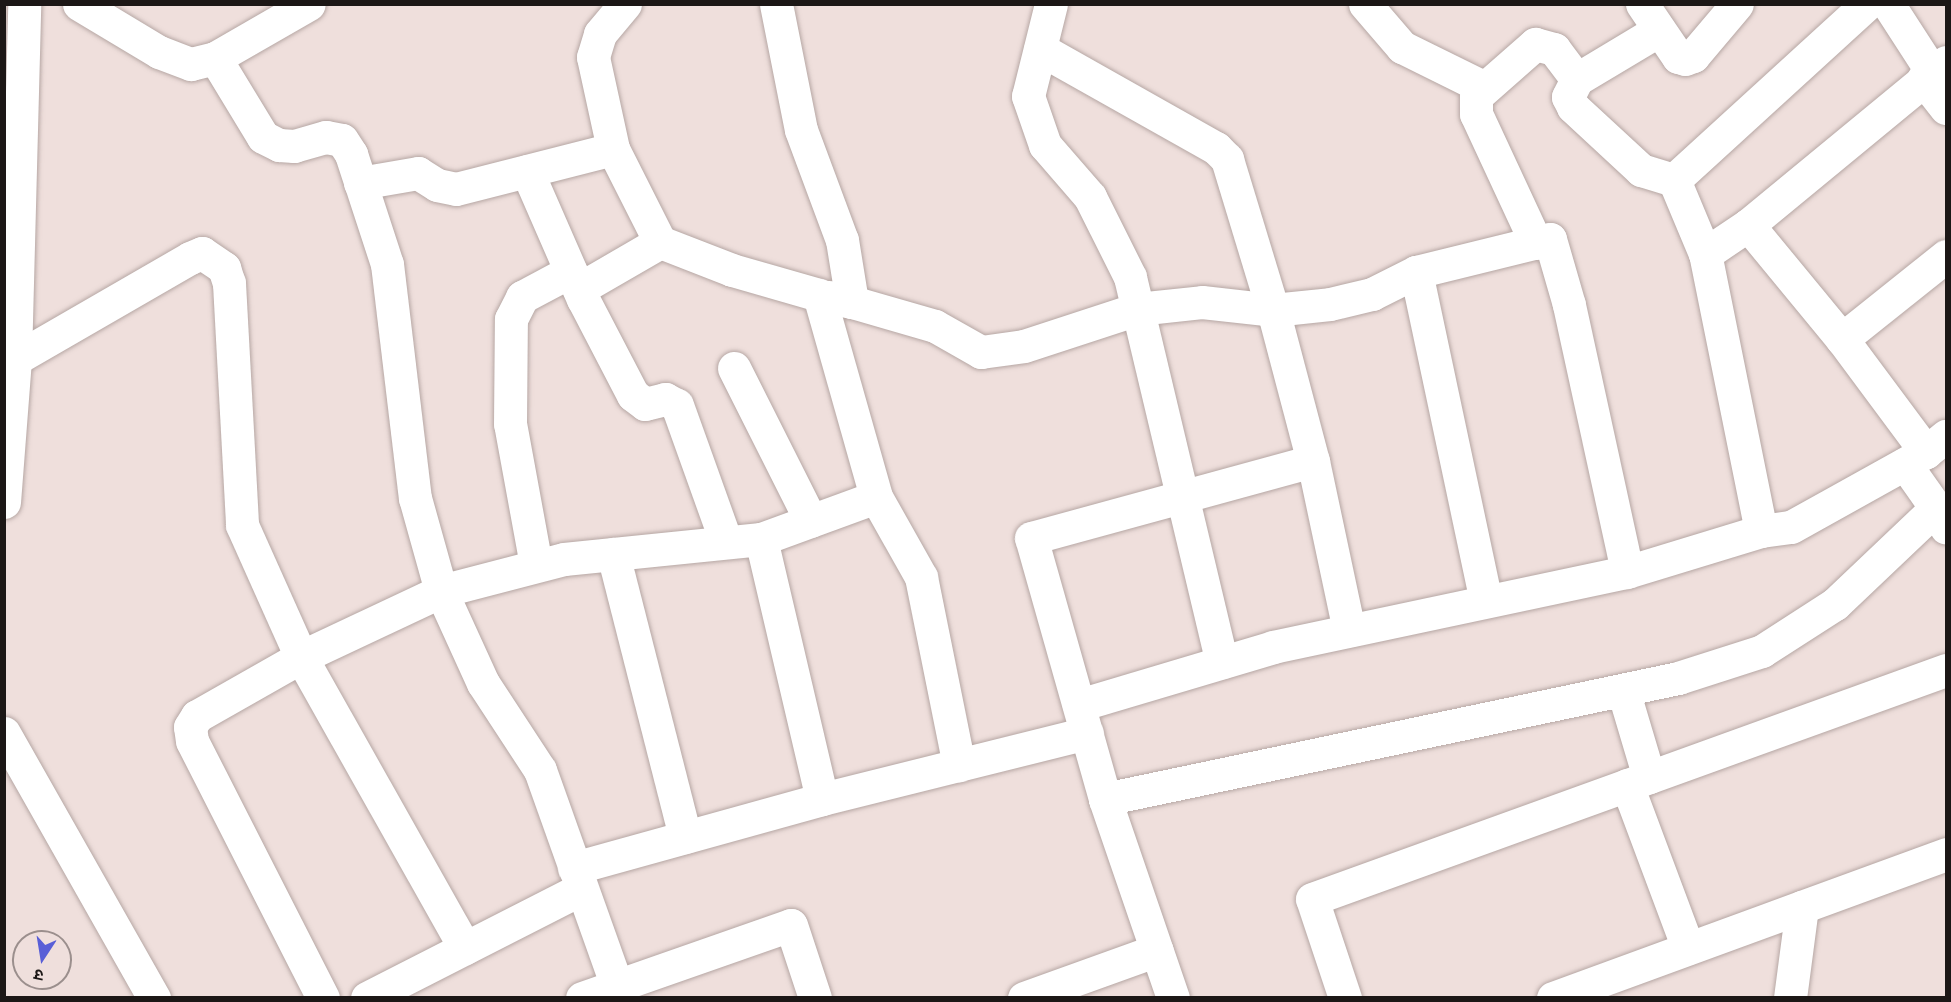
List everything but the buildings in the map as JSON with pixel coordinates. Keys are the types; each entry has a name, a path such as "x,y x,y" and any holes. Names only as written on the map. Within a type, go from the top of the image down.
{"street":[{"path":"4,502 24,4"},
{"path":"79,4 159,52 191,64 215,58 309,4"},
{"path":"625,4 600,34 593,57 613,149 660,242 732,270 935,326 981,352 1024,346 1137,309 1202,302 1273,310 1372,294 1416,272 1550,239 1569,305 1627,572"},
{"path":"776,4 801,130 842,240 852,302"},
{"path":"1051,4 1028,96 1045,146 1090,197 1130,278 1222,663"},
{"path":"1365,4 1402,47 1483,87"},
{"path":"1674,180 1641,170 1573,107 1568,97 1577,80 1650,17 1678,57 1685,59 1693,56 1737,4"},
{"path":"1674,180 1867,4"},
{"path":"1888,4 1934,71 1947,108"},
{"path":"1536,243 1476,114 1476,96 1483,87 1535,44 1554,49 1577,80"},
{"path":"1040,49 1216,148 1227,159 1273,310 1312,461 1349,630"},
{"path":"215,58 263,137 279,145 294,146 326,137 342,140 360,183 387,264 415,498 441,591 483,683 540,770 618,991"},
{"path":"1705,254 1748,225 1934,71"},
{"path":"360,183 418,173 437,185 456,189 613,149"},
{"path":"527,171 575,280 639,402 665,399 677,405 726,542"},
{"path":"1674,180 1705,254 1761,531"},
{"path":"1105,799 1678,678 1762,651 1835,604 1941,518 1926,451 1842,339 1748,225"},
{"path":"536,565 510,424 511,319 522,297 575,280 660,242"},
{"path":"10,358 190,258 202,254 224,268 229,283 242,525 301,657 465,948"},
{"path":"1842,339 1947,256"},
{"path":"1416,272 1486,600"},
{"path":"819,295 876,497 921,577 959,765"},
{"path":"734,368 811,521"},
{"path":"367,998 465,948 578,878 685,837 822,798 959,765 1083,719 1222,663 1349,630 1627,572 1761,531 1791,527 1926,451"},
{"path":"1173,998 1105,799 1031,538 1312,461"},
{"path":"322,998 192,741 190,727 197,716 301,657 441,591 536,565 613,554 761,539 876,497"},
{"path":"761,539 822,798"},
{"path":"613,554 685,837"},
{"path":"1345,998 1312,899 1947,670"},
{"path":"1623,690 1638,781 1688,948"},
{"path":"4,733 154,998"},
{"path":"1553,998 1947,854"},
{"path":"1790,998 1802,907"},
{"path":"582,998 618,991 791,925 815,998"},
{"path":"1024,998 1157,950"}]}
